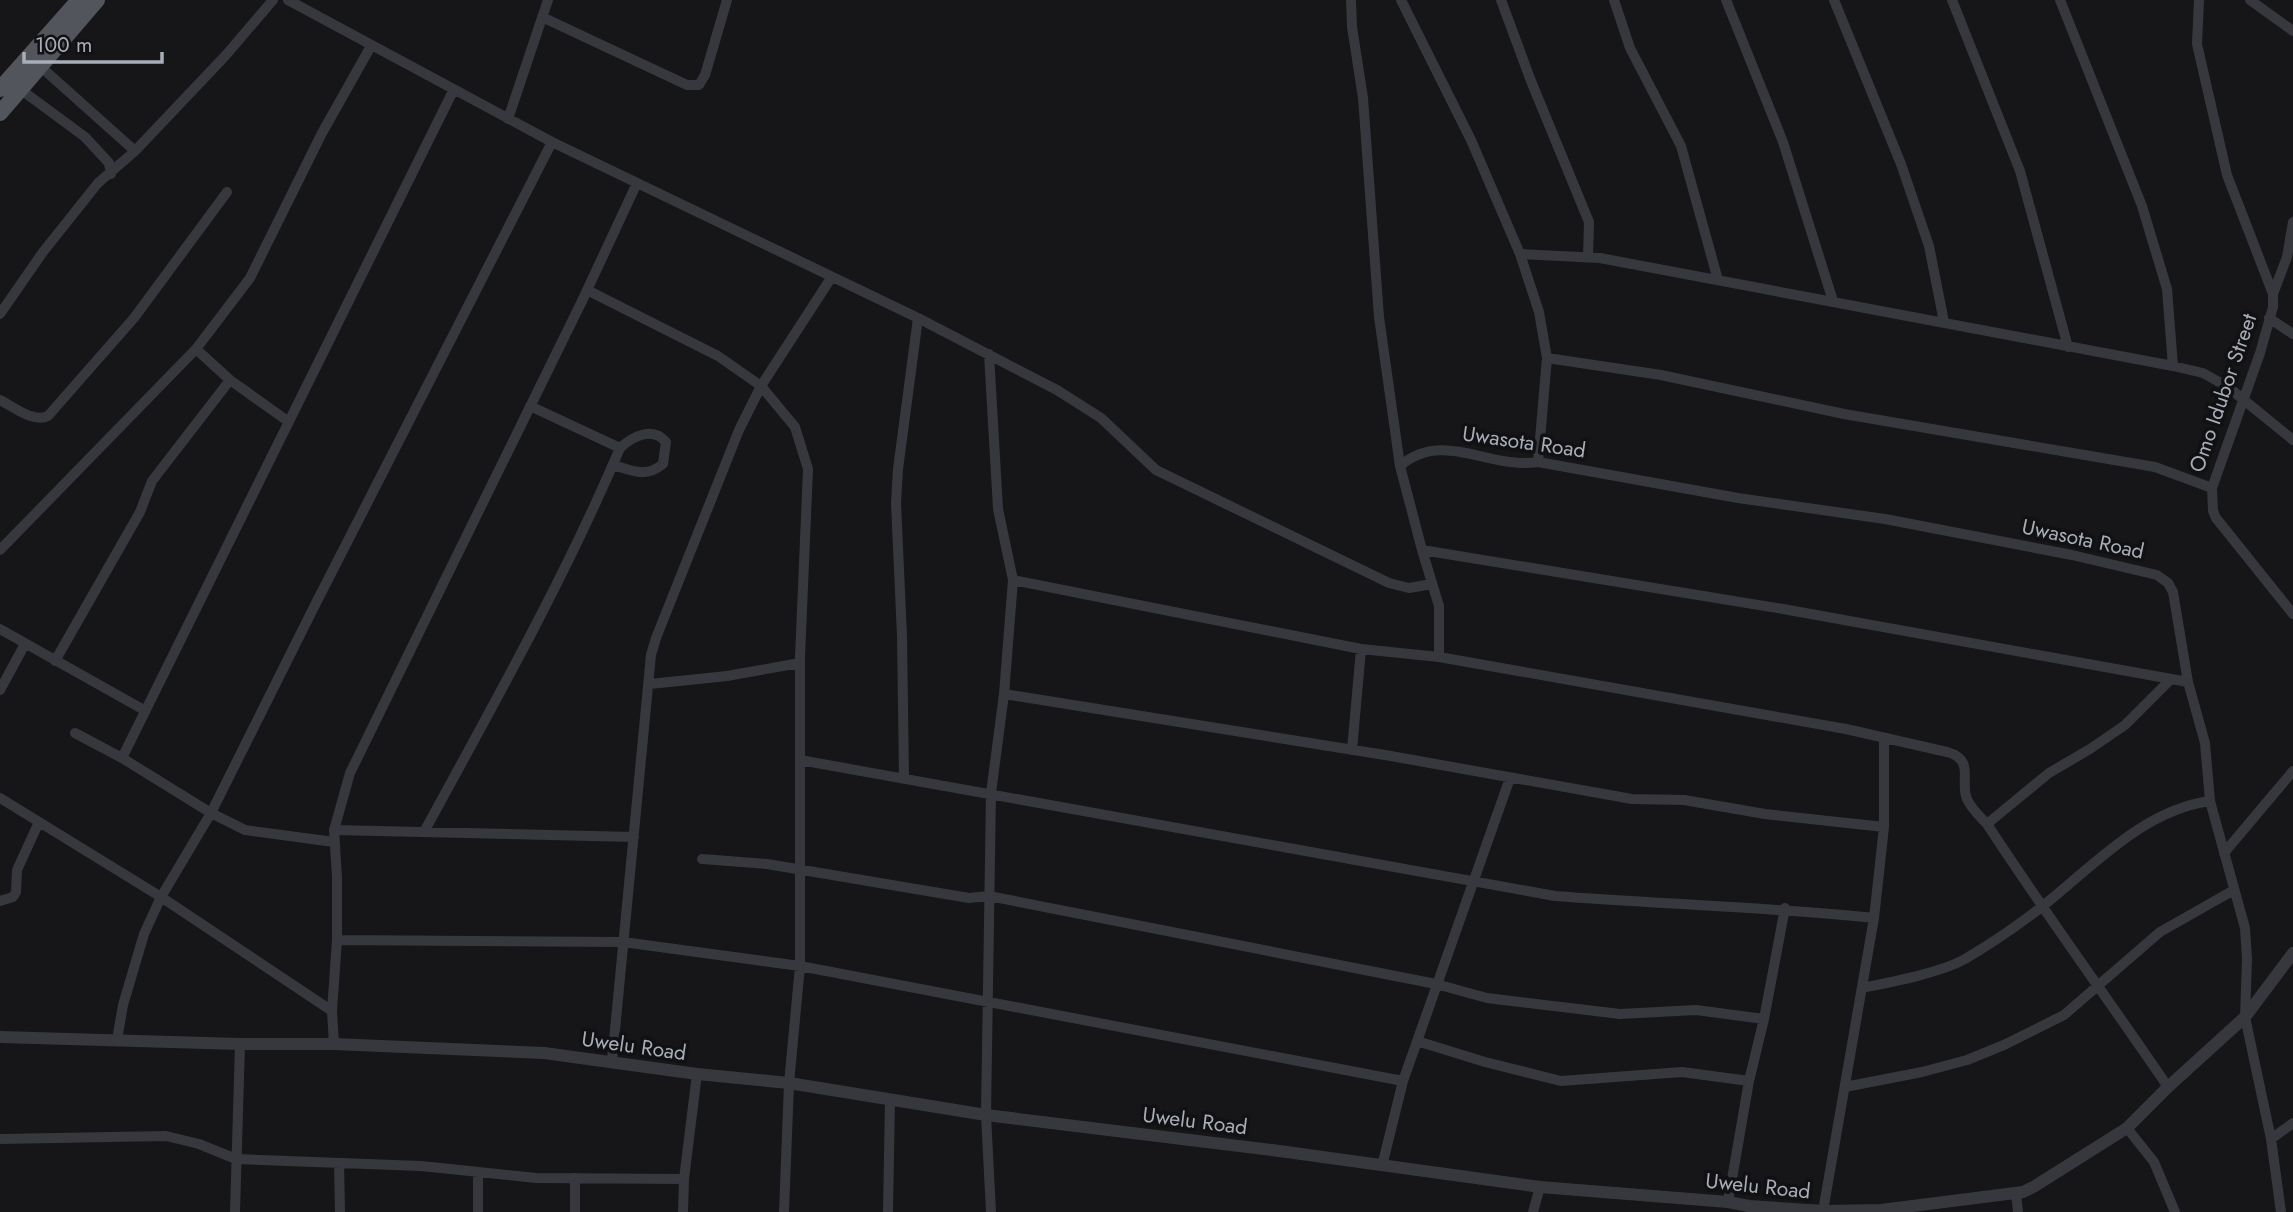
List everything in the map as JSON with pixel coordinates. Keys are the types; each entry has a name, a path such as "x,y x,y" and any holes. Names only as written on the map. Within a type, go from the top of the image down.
{"main road":[{"path":"0,89 79,0"},
{"path":"0,113 97,0"}],"street":[{"path":"0,314 43,252 98,183 135,151 226,55 273,0"},
{"path":"288,0 552,142 918,318 1057,390 1101,418 1156,470 1389,583 1409,588 1432,584"},
{"path":"508,119 548,0"},
{"path":"542,17 687,85 699,85 705,75 727,0"},
{"path":"1351,0 1352,27 1363,98 1379,317 1400,466 1439,606 1439,657"},
{"path":"1401,0 1471,139 1520,254 1539,312 1547,358 1538,462"},
{"path":"1501,0 1531,81 1590,222 1588,257"},
{"path":"1614,0 1630,48 1681,146 1718,280"},
{"path":"1726,0 1783,142 1833,301"},
{"path":"1835,0 1901,164 1925,234 1944,322"},
{"path":"1952,0 2020,171 2068,347"},
{"path":"2060,0 2142,206 2167,289 2174,366"},
{"name":"Omo Idubor Street","path":"2199,0 2197,44 2227,175 2273,294 2269,318 2244,399 2212,488 2213,511 2293,614"},
{"path":"2250,0 2293,31"},
{"path":"0,550 197,349 250,278 322,133 371,46"},
{"path":"41,67 135,151"},
{"path":"20,89 86,137 108,163 111,173"},
{"path":"122,758 453,91"},
{"path":"117,1040 123,1005 144,934 162,897 211,813 552,142"},
{"path":"334,1044 332,1011 337,940 337,877 334,830 350,773 637,183"},
{"path":"0,400 32,417 41,419 48,416 134,318 227,192"},
{"path":"2273,294 2290,255 2293,222"},
{"path":"1520,254 1588,257 2174,366 2203,373 2244,399 2293,440"},
{"path":"611,1061 651,655 739,430 761,386 831,278"},
{"path":"587,290 718,356 761,386 795,427 808,469 800,663 800,965 789,1083 784,1212"},
{"path":"904,778 902,636 896,503 918,318"},
{"path":"2269,318 2293,334"},
{"path":"197,349 230,380 289,422"},
{"path":"989,354 999,509 1013,580 1004,694 991,793 986,1115 991,1212"},
{"path":"1547,358 1661,375 1844,414 2155,467 2212,488"},
{"path":"55,661 140,512 152,481 230,380"},
{"path":"530,406 620,448"},
{"path":"424,832 555,590 620,448 638,435 652,433 661,436 666,442 663,464 654,471 645,473 613,464"},
{"name":"Uwasota Road","path":"1400,466 1412,456 1437,450 1465,452 1521,465 1538,462 1738,498 1885,519 2072,555 2157,575 2168,583 2173,592 2188,682 2205,743 2210,802 2245,928 2245,1017 2270,1139 2281,1212"},
{"path":"1422,550 1783,609 2188,682"},
{"path":"1013,580 1361,649 1439,657 1953,753 1961,760 1966,771 1966,796 2168,1087"},
{"path":"0,629 144,710"},
{"path":"0,690 25,643"},
{"path":"1352,750 1361,649"},
{"path":"650,684 727,676 800,663"},
{"path":"1986,824 2049,773 2125,725 2170,680"},
{"path":"1004,694 1352,750 1632,799 1684,800 1765,814 1884,827"},
{"path":"75,733 245,830 334,842"},
{"path":"1823,1211 1874,918 1884,827 1884,738"},
{"path":"800,760 1555,895 1672,905 1785,908 1874,918"},
{"path":"2224,853 2293,771"},
{"path":"1382,1166 1403,1081 1510,778"},
{"path":"0,798 162,897 332,1011"},
{"path":"1862,988 1911,977 1962,961 2041,907 2110,851 2162,815 2196,803 2210,802"},
{"path":"0,901 12,897 16,892 17,870 39,822"},
{"path":"334,830 634,837"},
{"path":"702,859 801,869 969,898 989,896 1436,984 1487,998 1620,1014 1696,1010 1764,1019"},
{"path":"1845,1087 1967,1060 2064,1015 2160,932 2234,890"},
{"path":"1728,1202 1749,1081 1785,908"},
{"path":"337,940 622,942 800,965 1403,1081"},
{"name":"Uwelu Road","path":"0,1037 334,1044 544,1053 696,1074 789,1083 986,1115 1258,1148 1540,1187 1728,1202 1749,1209 1881,1211 2016,1192 2035,1186 2127,1128 2245,1017 2293,953"},
{"path":"1417,1041 1561,1082 1682,1072 1749,1081"},
{"path":"235,1212 240,1044"},
{"path":"683,1212 696,1074"},
{"path":"888,1212 890,1099"},
{"path":"2270,1139 2293,1123"},
{"path":"2127,1128 2154,1162 2175,1212"},
{"path":"0,1139 166,1136 199,1144 236,1159 421,1166 536,1178 684,1179"},
{"path":"340,1163 340,1212"},
{"path":"478,1171 478,1212"},
{"path":"575,1178 575,1212"},
{"path":"1533,1212 1540,1187"},
{"path":"2016,1192 2018,1212"}]}
